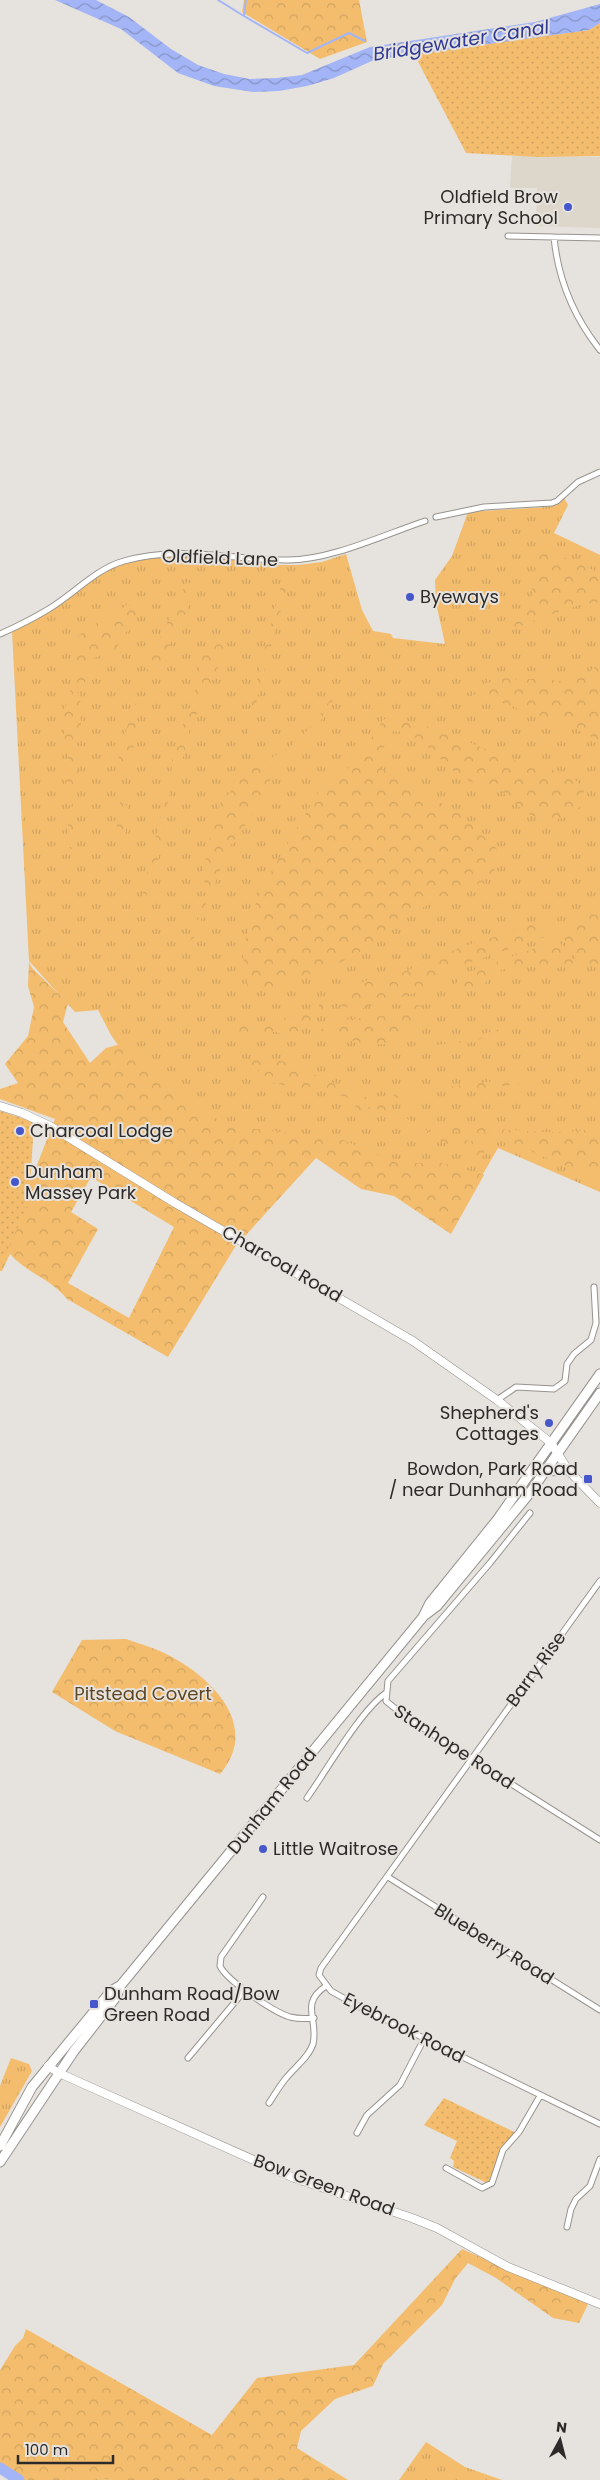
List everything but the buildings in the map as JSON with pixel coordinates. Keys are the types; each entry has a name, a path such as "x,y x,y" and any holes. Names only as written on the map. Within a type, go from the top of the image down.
{"highway":[{"name":"Dunham Road","path":"423,1617 430,1603 497,1520 600,1374"},
{"name":"Dunham Road","path":"0,2162 59,2073 116,1997 121,1985 423,1617 437,1606 481,1555 557,1456 600,1393"},
{"path":"551,1443 558,1442 570,1428 576,1426"},
{"path":"529,1476 537,1472 550,1456 557,1456"},
{"path":"545,1471 568,1470"},
{"name":"Dunham Road","path":"0,2146 32,2088 48,2066 111,1991 121,1985"}],"main road":[{"name":"Charcoal Road","path":"0,1106 22,1113 50,1126 175,1202 413,1340 497,1400 551,1443"},
{"path":"551,1443 557,1456 568,1470 600,1503"},
{"name":"Bow Green Road","path":"48,2066 59,2073 294,2178 384,2207 420,2221 508,2268 600,2304"}],"street":[{"path":"508,236 600,238"},
{"path":"554,238 556,260 563,287 574,314 600,350"},
{"path":"436,517 484,507 552,503 558,501 578,482 600,472"},
{"name":"Oldfield Lane","path":"0,634 48,610 103,570 123,561 160,553 211,554 288,560 322,557 425,521"},
{"path":"497,1400 516,1387 554,1390 565,1381 567,1364 574,1354 591,1340 596,1323 594,1288"},
{"name":"Stanhope Road","path":"530,1513 490,1563 388,1681 386,1701 390,1706 600,1840"},
{"name":"Barry Rise","path":"472,1758 600,1582"},
{"path":"307,1798 376,1699 386,1693"},
{"name":"Eyebrook Road","path":"472,1758 321,1968 319,1975 326,1986 358,2006 600,2124"},
{"name":"Blueberry Road","path":"388,1877 600,2010"},
{"path":"263,1897 220,1960 222,1970 245,1990 288,2017 314,2018"},
{"path":"269,2103 285,2079 312,2047 315,2027 310,2008 311,2001 326,1986"},
{"path":"188,2058 245,1990"},
{"path":"357,2133 367,2115 400,2086 424,2039"},
{"path":"446,2168 482,2188 487,2187 492,2182 503,2150 519,2132 540,2096"},
{"path":"566,2227 570,2209 576,2199 590,2186 600,2159"}],"shaded area":[{"name":"Oldfield Brow Primary School","path":"512,156 600,157 600,228 536,226 537,188 510,188"}],"green space":[{"path":"244,0 359,0 367,42 320,59 242,12"},
{"path":"600,23 600,156 538,157 466,153 414,54 589,30"},
{"path":"564,498 568,505 554,533 600,555 600,1192 498,1148 472,1193 338,1151 220,1139 138,1074 111,1035 98,1010 75,1012 29,961 12,631 48,613 103,573 122,563 162,557 214,557 277,565 298,565 322,562 346,554 362,610 373,631 391,634 393,638 445,644 436,603 435,580 452,556 468,512 547,507 556,505"},
{"path":"545,549 600,573 600,602 582,604 535,620 492,638 488,636 503,621 524,610 531,601 535,563"},
{"path":"286,576 288,583 256,704 250,737 247,735 251,703 282,581"},
{"path":"187,582 194,586 189,606 161,663 154,668 142,690 140,688 154,650"},
{"path":"127,604 140,610 115,650 94,658 82,689 79,691 72,688 75,643 79,635 106,617 119,612"},
{"path":"211,640 223,646 225,653 190,728 184,755 172,779 171,768 175,746 191,706 203,653"},
{"path":"600,665 600,741 566,724 496,701 448,697 446,694 463,697 472,696 480,690 483,684 506,678 519,680 544,678 560,681 572,680"},
{"path":"70,690 80,694 81,725 76,748 78,774 76,785 67,793 65,784 68,755 62,720"},
{"path":"332,697 334,699 310,735 277,764 272,757 291,746 306,732"},
{"path":"136,701 139,705 135,740 131,756 122,771 118,755"},
{"path":"390,717 424,725 522,763 567,775 574,779 584,790 582,805 559,819 548,820 538,818 528,814 499,788 469,781 451,769 420,741 403,732 393,731 384,747 378,767 459,813 496,848 500,862 490,877 465,891 437,899 404,919 363,950 323,972 295,977 272,988 248,990 243,955 249,923 261,889 322,786 354,764 383,720"},
{"path":"270,761 275,769 268,786 267,796 232,843 215,883 211,886 206,885 202,877 213,822 221,802 231,791 231,778 244,764"},
{"path":"168,783 170,783 164,833 151,884 138,914"},
{"path":"122,798 127,806 125,848 120,844 117,826 118,809"},
{"path":"73,802 75,828 74,841 70,853 67,813"},
{"path":"206,893 208,893 201,919 183,957 195,930"},
{"path":"590,914 600,915 600,967 583,962 569,964 552,970 521,965 501,970 476,990 459,993 452,988 461,977 471,971 558,940 572,960 576,959 560,931"},
{"path":"544,918 553,934 459,966 436,985 402,997 363,1008 342,1007 340,997 352,986 368,980 394,976 464,946 498,936"},
{"path":"29,962 32,968 68,1003 63,1022 90,1063 106,1048 125,1043 148,1069 186,1101 230,1126 338,1138 398,1163 442,1163 484,1175 451,1234 394,1196 361,1189 316,1158 235,1247 168,1357 67,1299 53,1286 24,1267 10,1254 2,1271 0,1271 0,1195 23,1188 35,1170 55,1119 0,1099 0,1089 18,1083 5,1064 28,1036 34,1007 28,986","holes":["91,1177 174,1227 129,1318 68,1283 98,1229 71,1212"]},
{"path":"331,998 331,1011 318,1016 290,1037 277,1032 263,1032 260,1037 237,1033 241,1026 247,1023 271,1022 300,1014 314,1015 320,1003"},
{"path":"412,1004 422,1006 413,1028 401,1040 390,1044 352,1041 317,1032 334,1021 382,1016 400,1011"},
{"path":"506,1027 508,1029 463,1045 432,1048 432,1046 461,1041"},
{"path":"253,1055 296,1064 317,1076 378,1102 437,1136 470,1141 490,1141 482,1157 427,1136 387,1111 369,1107 366,1111 366,1118 362,1119 358,1115 354,1100 312,1086 303,1089 273,1083 251,1064"},
{"path":"523,1077 543,1077 543,1080 489,1088 417,1093 413,1099 393,1098 397,1088 411,1090 448,1087"},
{"name":"Dunham Massey Park","path":"0,1111 34,1122 29,1204 0,1265"},
{"path":"431,1122 447,1126 536,1132 569,1132 600,1128 600,1176 557,1163 494,1134 445,1131 429,1126"},
{"name":"Pitstead Covert","path":"126,1639 159,1651 186,1665 215,1690 226,1705 233,1721 235,1738 231,1756 220,1774 115,1731 52,1692 82,1640"},
{"path":"11,2058 29,2064 32,2071 0,2127 0,2086"},
{"path":"444,2098 516,2133 503,2146 491,2179 487,2183 453,2167 454,2161 450,2158 457,2141 424,2125"},
{"path":"462,2249 588,2304 579,2323 553,2318 496,2278 468,2263 455,2279 442,2305 383,2364 373,2386 335,2399 301,2431 297,2448 348,2480 113,2480 66,2473 69,2480 19,2480 0,2467 0,2370 15,2346 23,2338 26,2329 212,2435 257,2378 354,2365"},
{"path":"426,2442 465,2467 502,2480 399,2480"},
{"path":"65,2472 113,2480 69,2480"}],"water":[{"name":"Bridgewater Canal","path":"55,0 96,0 129,17 171,49 198,65 224,74 250,79 302,75 370,47 535,22 600,4 600,23 589,30 374,60 334,78 307,86 279,91 253,92 214,86 178,73 121,29"}],"waterway":[{"path":"218,0 244,16"},
{"name":"Bridgewater Canal","path":"246,0 244,16 307,53 349,33 365,41"},
{"path":"0,2468 19,2480"}],"place":[{"name":"Oldfield Brow Primary School","path":"568,207"},
{"name":"Byeways","path":"410,597"},
{"name":"Charcoal Lodge","path":"20,1131"},
{"name":"Dunham Massey Park","path":"15,1182"},
{"name":"Shepherd's Cottages","path":"549,1423"},
{"name":"Bowdon, Park Road / near Dunham Road","path":"588,1479"},
{"name":"Little Waitrose","path":"263,1849"},
{"name":"Dunham Road/Bow Green Road","path":"94,2004"}]}
